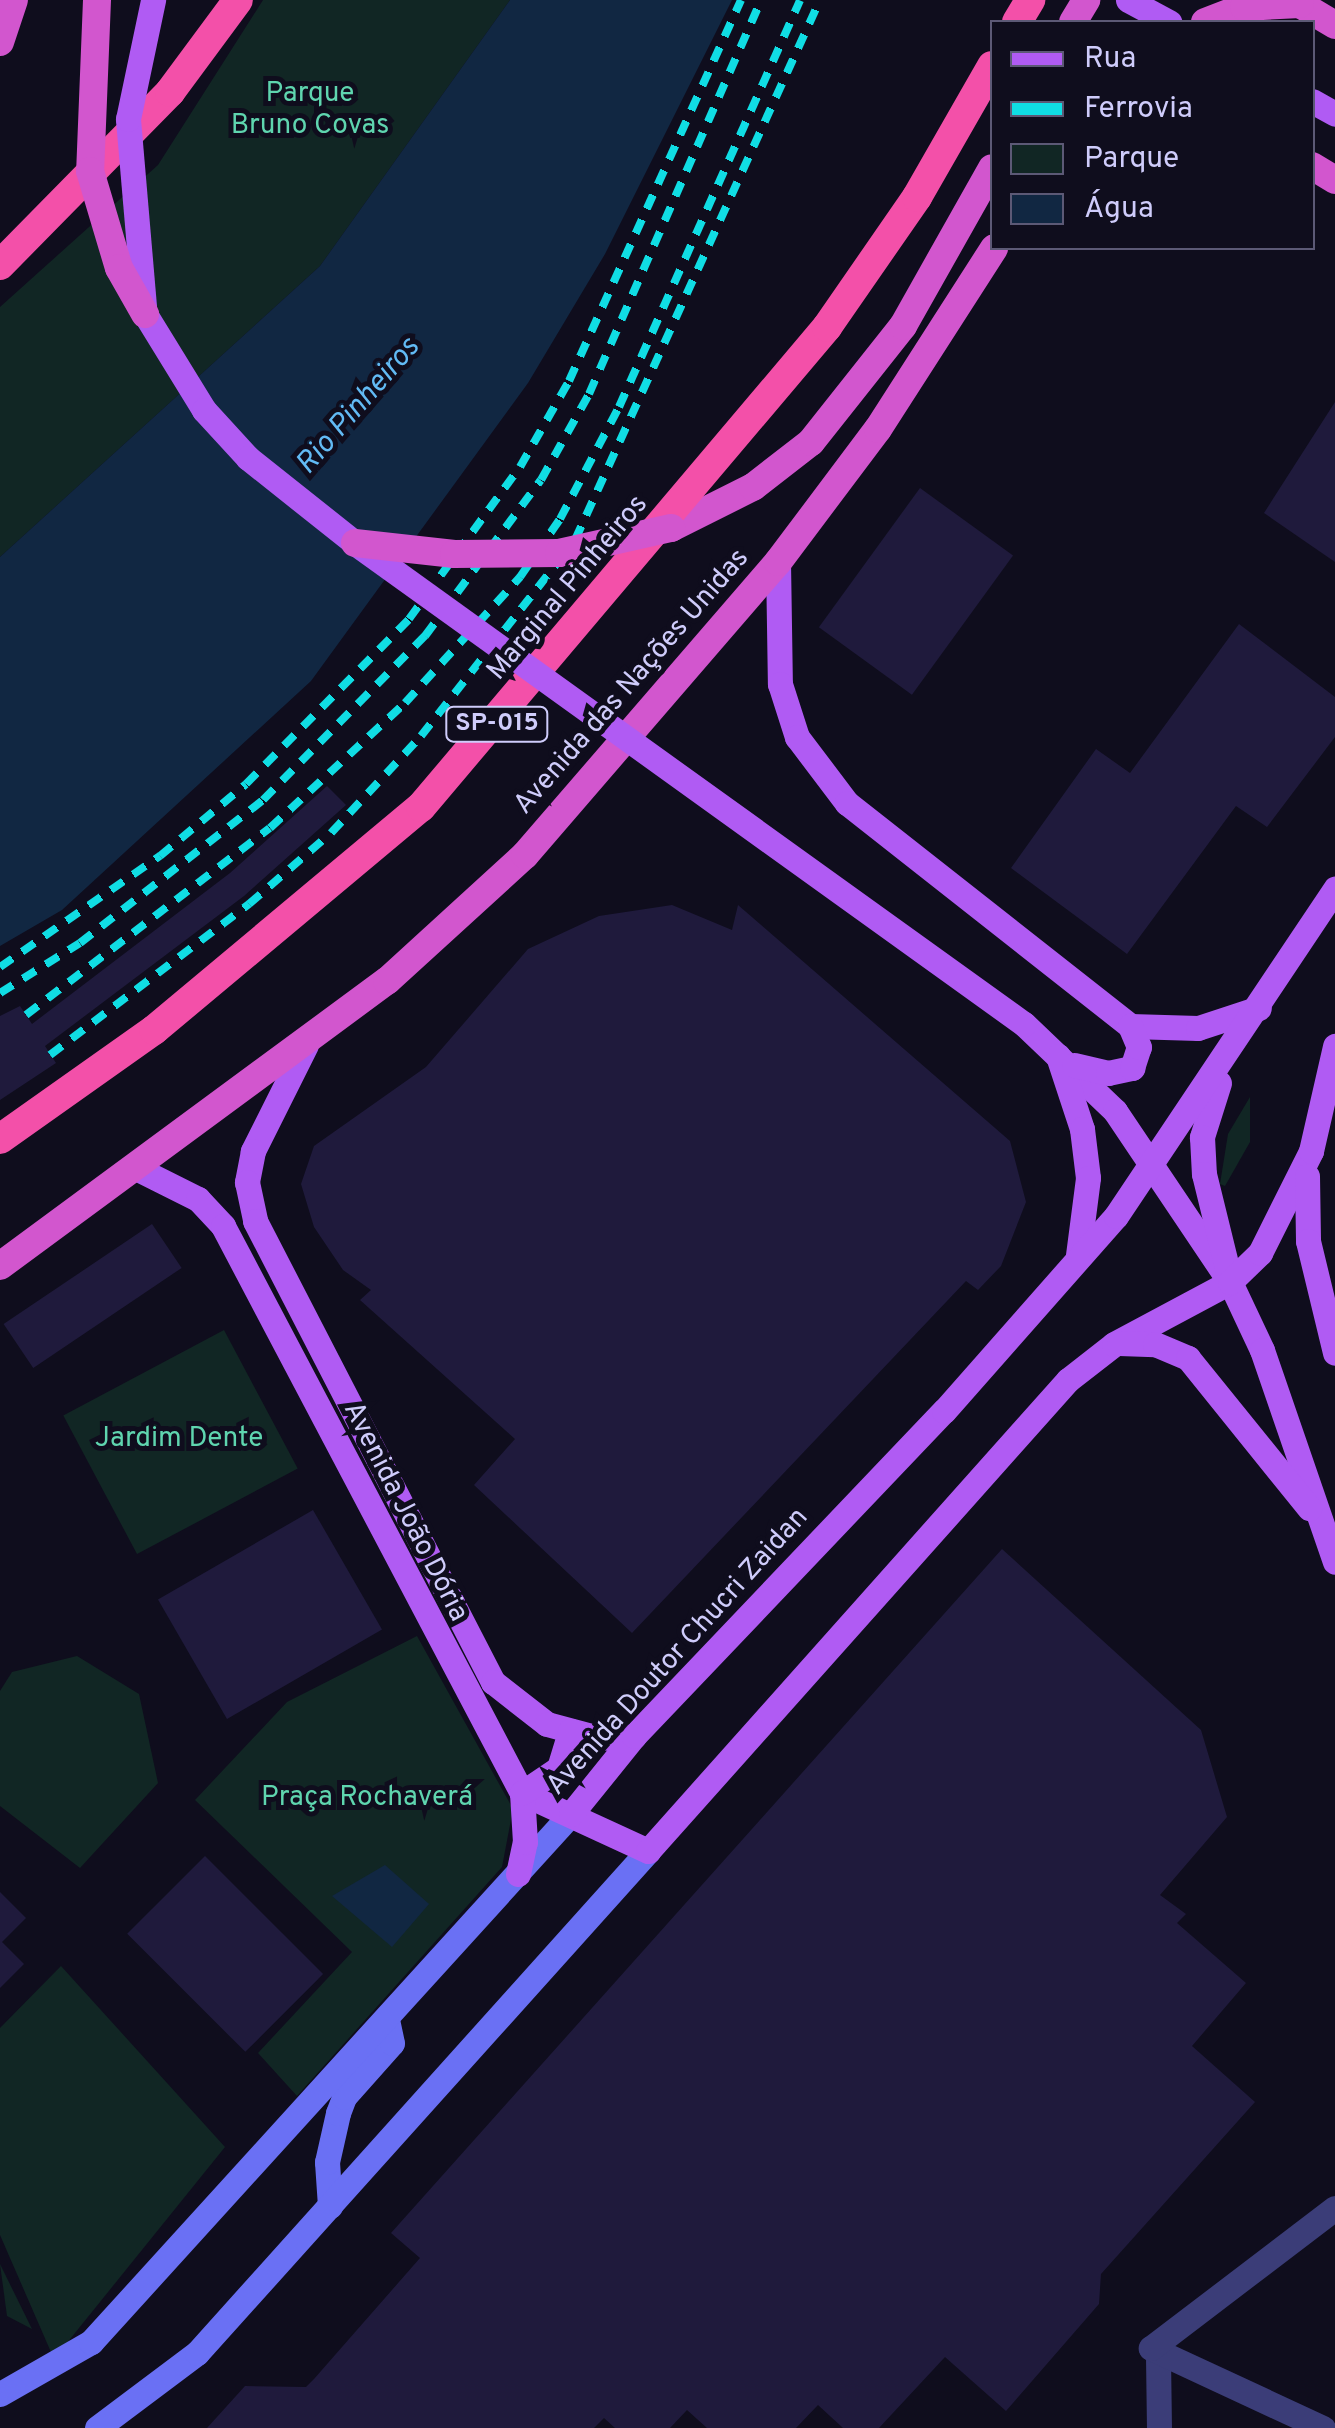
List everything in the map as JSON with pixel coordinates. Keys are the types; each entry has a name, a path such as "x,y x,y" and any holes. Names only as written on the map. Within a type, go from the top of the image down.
{"highway":[{"path":"0,42 14,0"},
{"path":"98,0 90,171 119,268 145,314"},
{"path":"0,265 170,92 238,0"},
{"path":"1210,20 1244,6 1296,2 1335,25"},
{"name":"Marginal Pinheiros","path":"0,1139 154,1030 422,806 793,370 908,211 990,69"},
{"path":"355,543 454,554 594,549 670,528 754,486 811,442 863,381 903,326 990,172"},
{"name":"Avenida das Nações Unidas","path":"0,1266 306,1045 387,981 525,854 778,562 878,429 993,250"}],"main road":[{"path":"153,0 128,119 145,314 215,422 248,458 355,543 1024,1024 1065,1058 1153,1162 1230,1282 1262,1350 1335,1562"},
{"path":"1128,0 1165,20"},
{"path":"778,562 780,684 797,737 847,803 1130,1026 1139,1047 1132,1068 1122,1074 1065,1058"},
{"name":"Avenida Doutor Chucri Zaidan","path":"0,2394 91,2342 518,1874 634,1736 1077,1261 1228,1057 1335,889"},
{"path":"1130,1026 1198,1028 1259,1008"},
{"name":"Avenida João Dória","path":"306,1045 253,1152 246,1182 255,1221 493,1682 526,1713 570,1732 634,1736"},
{"path":"1335,1046 1310,1151 1308,1241 1335,1353"},
{"path":"1228,1057 1202,1137 1204,1174 1230,1282"},
{"path":"1065,1058 1087,1164 1088,1209 1077,1261"},
{"path":"96,2428 197,2353 1068,1380 1114,1344 1230,1282 1260,1254 1310,1151"},
{"name":"Avenida João Dória","path":"138,1169 198,1199 223,1226 522,1793"},
{"path":"1114,1344 1155,1344 1188,1358 1321,1522"},
{"path":"522,1793 559,1768 570,1732"},
{"path":"522,1793 648,1852"},
{"path":"518,1874 526,1842 522,1793"},
{"path":"330,2206 327,2162 338,2113 344,2096 392,2043 387,2019"}],"street":[{"path":"1154,2352 1335,2208"},
{"path":"1154,2352 1159,2428"},
{"path":"1154,2352 1323,2428"}],"green space":[{"name":"Parque Bruno Covas","path":"263,0 510,0 320,266 0,557 0,307 158,165"},
{"path":"1250,1097 1250,1142 1225,1186 1220,1184 1228,1134"},
{"name":"Jardim Dente","path":"224,1330 298,1469 137,1554 63,1415"},
{"name":"Praça Rochaverá","path":"417,1636 513,1809 502,1867 297,2096 258,2053 352,1952 195,1800 287,1702"},
{"path":"77,1656 139,1694 158,1783 80,1868 0,1806 0,1691 12,1672"},
{"path":"61,1966 225,2147 54,2359 0,2235 0,2028"},
{"path":"0,2264 32,2329 7,2316"}],"water":[{"name":"Rio Pinheiros","path":"510,0 732,0 605,254 528,383 311,681 62,910 0,946 0,557 320,266"},
{"path":"385,1865 429,1904 392,1947 332,1896"}],"building":[{"path":"1335,402 1335,562 1264,513"},
{"path":"920,488 1013,556 912,695 819,627"},
{"path":"1239,624 1335,697 1335,737 1267,827 1236,806 1127,954 1011,868 1096,749 1130,773"},
{"path":"327,786 346,805 244,896 45,1046 56,1063 0,1100 0,1016 20,1006 32,1024 230,873"},
{"path":"672,905 732,930 738,905 1010,1141 1026,1202 1001,1266 978,1290 966,1281 632,1633 474,1485 515,1439 360,1300 371,1290 343,1270 314,1227 301,1184 314,1146 426,1067 528,949 599,916"},
{"path":"152,1224 182,1268 33,1368 4,1324"},
{"path":"313,1510 382,1630 227,1719 158,1600"},
{"path":"1002,1549 1201,1730 1227,1817 1160,1895 1186,1914 1177,1923 1246,1983 1192,2046 1255,2102 1101,2274 1099,2304 1006,2411 945,2357 879,2428 843,2428 818,2405 796,2428 707,2428 687,2410 670,2428 615,2428 604,2418 594,2428 207,2428 245,2386 306,2387 314,2379 420,2258 391,2233"},
{"path":"205,1856 323,1974 245,2052 127,1934"},
{"path":"0,1892 26,1918 2,1942 24,1964 0,1988"}],"railway":[{"path":"0,967 160,856 246,784 409,619 520,467 569,381 741,0"},
{"path":"0,993 80,943 263,800 425,636 541,480 589,394 761,0"},
{"path":"26,1015 270,828 405,703 520,577 560,519 619,407 800,0"},
{"path":"50,1055 249,904 331,833 421,736 575,540 820,0"}]}
